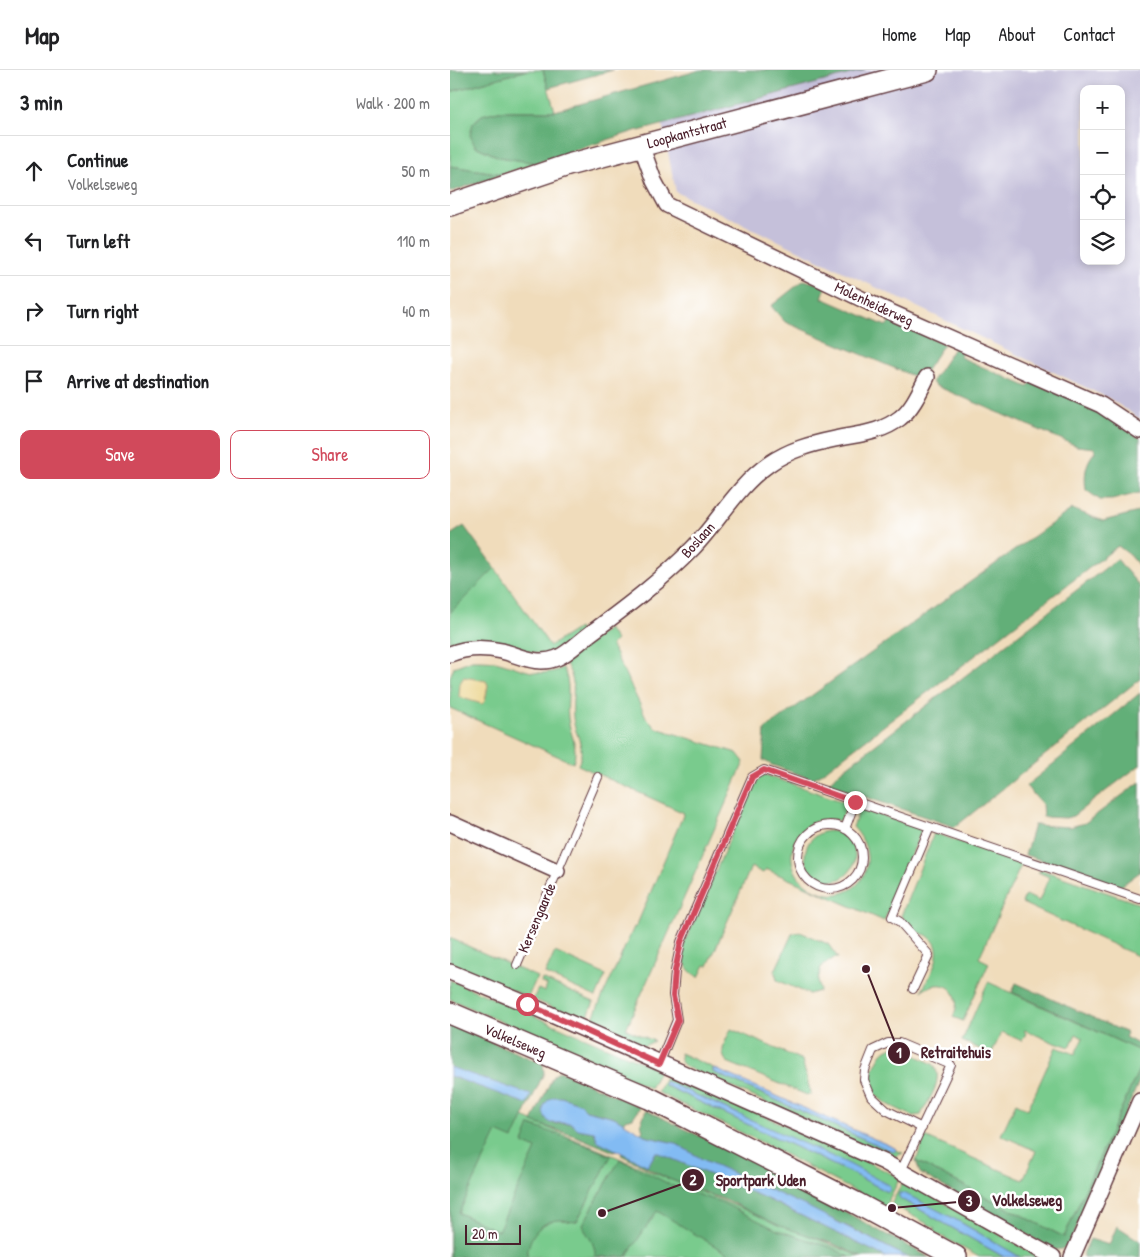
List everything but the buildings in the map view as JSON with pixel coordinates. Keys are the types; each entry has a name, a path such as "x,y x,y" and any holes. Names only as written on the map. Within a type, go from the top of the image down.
{"street":[{"name":"Loopkantstraat","path":"450,206 568,165 927,70"},
{"name":"Molenheiderweg","path":"641,145 654,181 667,205 870,303 1101,405 1140,432"},
{"name":"Boslaan","path":"450,654 472,648 485,648 537,662 559,657 609,620 664,575 693,548 747,483 768,465 792,450 834,439 878,431 901,418 916,398 927,378"},
{"name":"Kersengaarde","path":"450,823 557,871"},
{"path":"450,972 527,1004 884,1162 1053,1257"},
{"name":"Volkelseweg","path":"450,1013 649,1098 856,1203 956,1257"},
{"path":"1072,1257 1140,1101"}],"lane":[{"path":"663,1065 678,1020 673,996 675,971 681,942 752,777 764,770 1140,899"},
{"name":"Kersengaarde","path":"516,965 598,777"},
{"path":"845,829 855,802"},
{"path":"830,825 845,829 859,844 861,862 858,871 846,884 838,888 829,889 812,884 805,878 798,861 801,844 806,836 821,826 830,825"},
{"path":"913,990 929,955 900,922 892,917 930,827"},
{"path":"901,1171 922,1128 951,1065 899,1043 888,1043 880,1046 873,1050 865,1070 864,1080 871,1096 886,1110 922,1128"}],"shaded area":[{"path":"798,70 1140,70 1140,419 1110,399 676,192 660,113"}],"green space":[{"path":"450,70 527,70 450,92"},
{"path":"527,70 543,70 555,111 499,111 482,115 473,123 475,146 499,157 536,163 503,174 450,166 450,92"},
{"path":"543,70 613,70 548,88"},
{"path":"700,70 865,70 638,130 536,163 499,157 475,146 470,135 473,123 482,115 498,111 555,111"},
{"path":"450,166 503,174 450,192"},
{"path":"804,280 826,286 822,298 886,326 891,320 944,344 920,379 785,322 771,306"},
{"path":"954,348 962,351 960,357 1028,387 1031,382 1073,396 1140,438 1140,494 1112,500 1100,500 1086,490 1085,485 1087,465 1095,452 1095,448 1077,446 934,385 932,381"},
{"path":"1072,509 1103,521 1138,512 1140,514 1140,567 1130,555 1118,546 812,779 763,760 765,729"},
{"path":"464,526 495,568 450,613 450,535"},
{"path":"1117,559 1140,587 1140,679 955,827 827,784 840,772"},
{"path":"495,568 550,646 578,628 581,632 557,649 542,654 527,651 500,641 485,639 464,641 450,646 450,613"},
{"path":"608,629 616,640 611,645 647,719 656,728 737,753 744,762 626,1029 654,1041 644,1046 640,1046 590,1024 634,927 636,927 684,813 578,765 581,746 573,717 573,682 564,661"},
{"path":"472,660 495,661 536,673 545,673 563,668 567,680 568,718 575,746 573,763 450,708 450,677 454,667"},
{"path":"1140,693 1140,765 1073,816 1066,818 1043,817 1042,804 1026,786"},
{"path":"763,774 847,803 841,821 825,820 811,824 800,833 794,844 792,858 795,871 804,883 820,892 832,894 845,892 853,888 864,874 867,866 866,850 863,841 853,827 860,808 922,829 884,921 766,869 763,873 751,867 708,966 705,965 699,977 687,968 684,944 753,785"},
{"path":"1140,782 1140,872 1121,886 1025,855 1034,825 1070,827 1085,823"},
{"path":"825,831 835,831 848,838 855,851 855,861 848,874 835,881 825,881 816,877 809,870 805,861 805,851 809,842 816,835"},
{"path":"934,833 1022,863 979,958 989,963 963,1021 953,1017 956,1000 950,989 938,985 930,986 922,991 935,963 937,949 929,937 912,930 901,916"},
{"path":"1042,870 1140,904 1140,957 1022,903 1025,895 1039,901 1049,877 1038,872"},
{"path":"800,932 828,944 838,958 834,958 821,967 818,980 820,991 809,994 777,980 775,971 792,934"},
{"path":"450,938 537,977 528,997 450,964"},
{"path":"555,952 606,975 596,997 545,974"},
{"path":"542,979 594,1002 585,1022 533,999 538,989 545,992 547,985 541,983"},
{"path":"450,980 660,1070 650,1088 450,999"},
{"path":"988,982 1140,1051 1140,1067 1064,1237 916,1161 925,1137 1023,1180 1036,1151 1001,1135 1016,1103 1028,1109 1056,1047 1075,1054 1083,1038 1076,1034 1070,1047 1057,1044 1025,1030 1026,1033 1022,1041 1002,1032 991,1054 962,1041"},
{"path":"1016,983 1127,1033 1125,1037 1140,1045 1140,1051 1012,992"},
{"path":"450,1024 543,1064 544,1073 513,1139 497,1132 459,1213 498,1231 536,1149 523,1143 530,1125 611,1156 577,1221 561,1220 541,1226 530,1243 527,1257 450,1257 450,1076 526,1103 530,1096 450,1067"},
{"path":"731,1029 802,1060 811,1094 807,1095 727,1062 724,1058 723,1050"},
{"path":"893,1047 899,1047 933,1064 936,1070 937,1077 934,1090 921,1115 913,1116 887,1104 874,1093 871,1077 875,1066 882,1054"},
{"path":"680,1053 718,1070 713,1072 891,1151 896,1150 903,1153 892,1158 686,1067 681,1062"},
{"path":"1140,1067 1140,1079 1070,1243 1064,1248 1059,1250 1052,1249 920,1173 916,1161 1064,1237"},
{"path":"560,1071 640,1107 633,1118 625,1120 623,1123 614,1117 586,1110 579,1103 561,1097 554,1124 571,1123 578,1129 594,1132 598,1141 616,1150 614,1152 578,1137 532,1122 553,1076"},
{"path":"667,1074 847,1152 900,1178 885,1207 765,1144 657,1092","holes":["665,1082 732,1111 890,1190 888,1192 664,1085"]},
{"path":"450,1086 647,1170 861,1257 450,1257"},
{"path":"646,1110 788,1179 929,1257 907,1257 851,1228 702,1159 675,1143 648,1137 641,1133 643,1131 641,1123"},
{"path":"656,1152 765,1198 886,1257 862,1257 831,1243 780,1226 728,1201 669,1179 621,1155 622,1153 648,1166"},
{"path":"620,1159 673,1186 723,1203 777,1230 830,1247 850,1257 733,1257 657,1211 626,1257 595,1257 594,1247 583,1224"},
{"path":"904,1180 1039,1257 1020,1257 953,1218 901,1193 901,1199 1004,1257 979,1257 934,1232 935,1228 891,1204"},
{"path":"1117,1226 1140,1241 1140,1257 1083,1257 1090,1239 1109,1245"}],"sand":[{"path":"464,677 486,681 488,685 485,701 482,704 459,697 460,683"}],"water":[{"path":"450,1067 531,1095 527,1104 450,1076"},
{"path":"713,1068 896,1150 894,1152 891,1151 713,1072"},
{"path":"665,1081 849,1164 890,1186 890,1190 888,1192 664,1085"},
{"path":"554,1097 561,1097 579,1103 586,1110 614,1117 648,1137 675,1143 702,1159 810,1208 907,1257 886,1257 765,1198 656,1152 648,1166 598,1141 594,1132 578,1129 571,1123 550,1123 543,1109 546,1102"},
{"path":"899,1193 904,1193 953,1218 1020,1257 1004,1257 901,1199"}],"place":[{"name":"Retraitehuis","path":"866,969"},
{"name":"Volkelseweg","path":"892,1208"},
{"name":"Sportpark Uden","path":"602,1213"}],"route":[{"path":"527,1004 659,1064 678,1020 673,996 675,971 681,942 752,777 764,770 855,802"}]}
